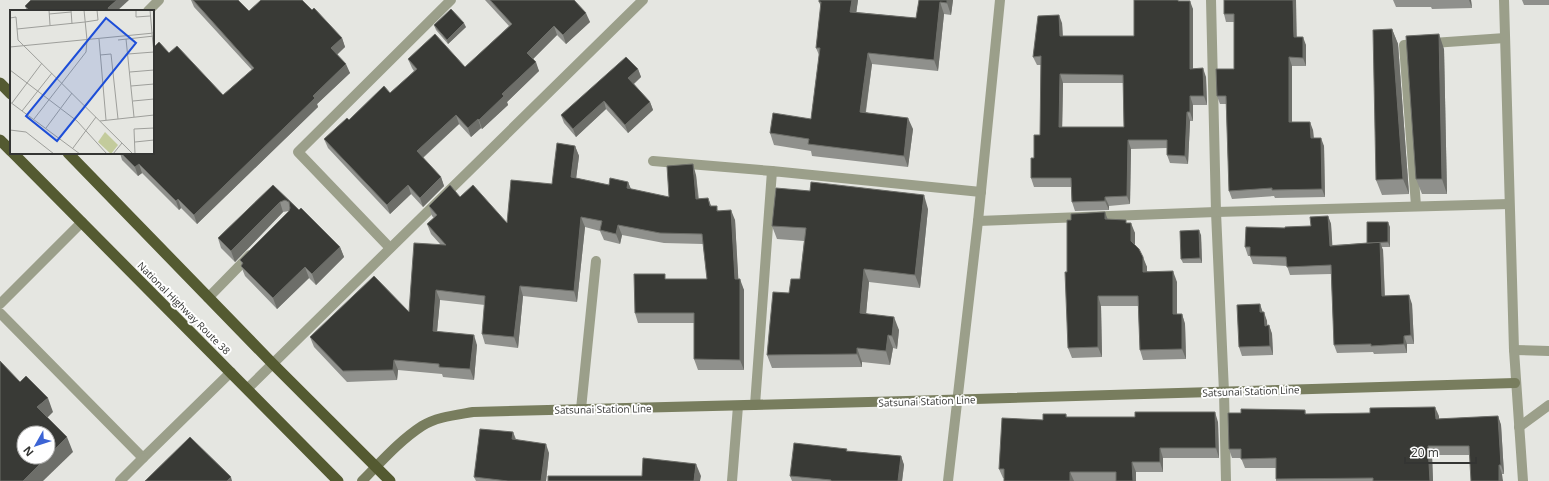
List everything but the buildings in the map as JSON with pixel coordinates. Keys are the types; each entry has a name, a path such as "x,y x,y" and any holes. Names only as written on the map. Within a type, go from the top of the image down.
{"highway":[{"path":"0,83 10,93"},
{"name":"National Highway Route 38","path":"0,140 10,150"},
{"name":"National Highway Route 38","path":"14,154 338,481"},
{"path":"69,154 272,364 390,481"}],"main road":[{"name":"Satsunai Station Line","path":"362,481 396,448 423,426 448,416 473,412 956,400 1515,383"}],"street":[{"path":"149,10 159,0"},
{"path":"390,248 298,152 451,0"},
{"path":"248,389 643,0"},
{"path":"948,481 956,400 978,221 1000,0"},
{"path":"1211,0 1216,212 1224,392 1226,481"},
{"path":"1504,0 1515,383 1523,481"},
{"path":"1416,206 1404,45 1505,38"},
{"path":"652,161 772,171 981,192"},
{"path":"755,405 772,171"},
{"path":"978,221 1216,212 1509,204"},
{"path":"0,304 82,222"},
{"path":"208,298 256,249"},
{"path":"581,410 596,261"},
{"path":"0,313 144,458"},
{"path":"1514,350 1549,351"},
{"path":"120,481 231,372"},
{"path":"1519,427 1549,404"},
{"path":"732,481 738,406"}]}
